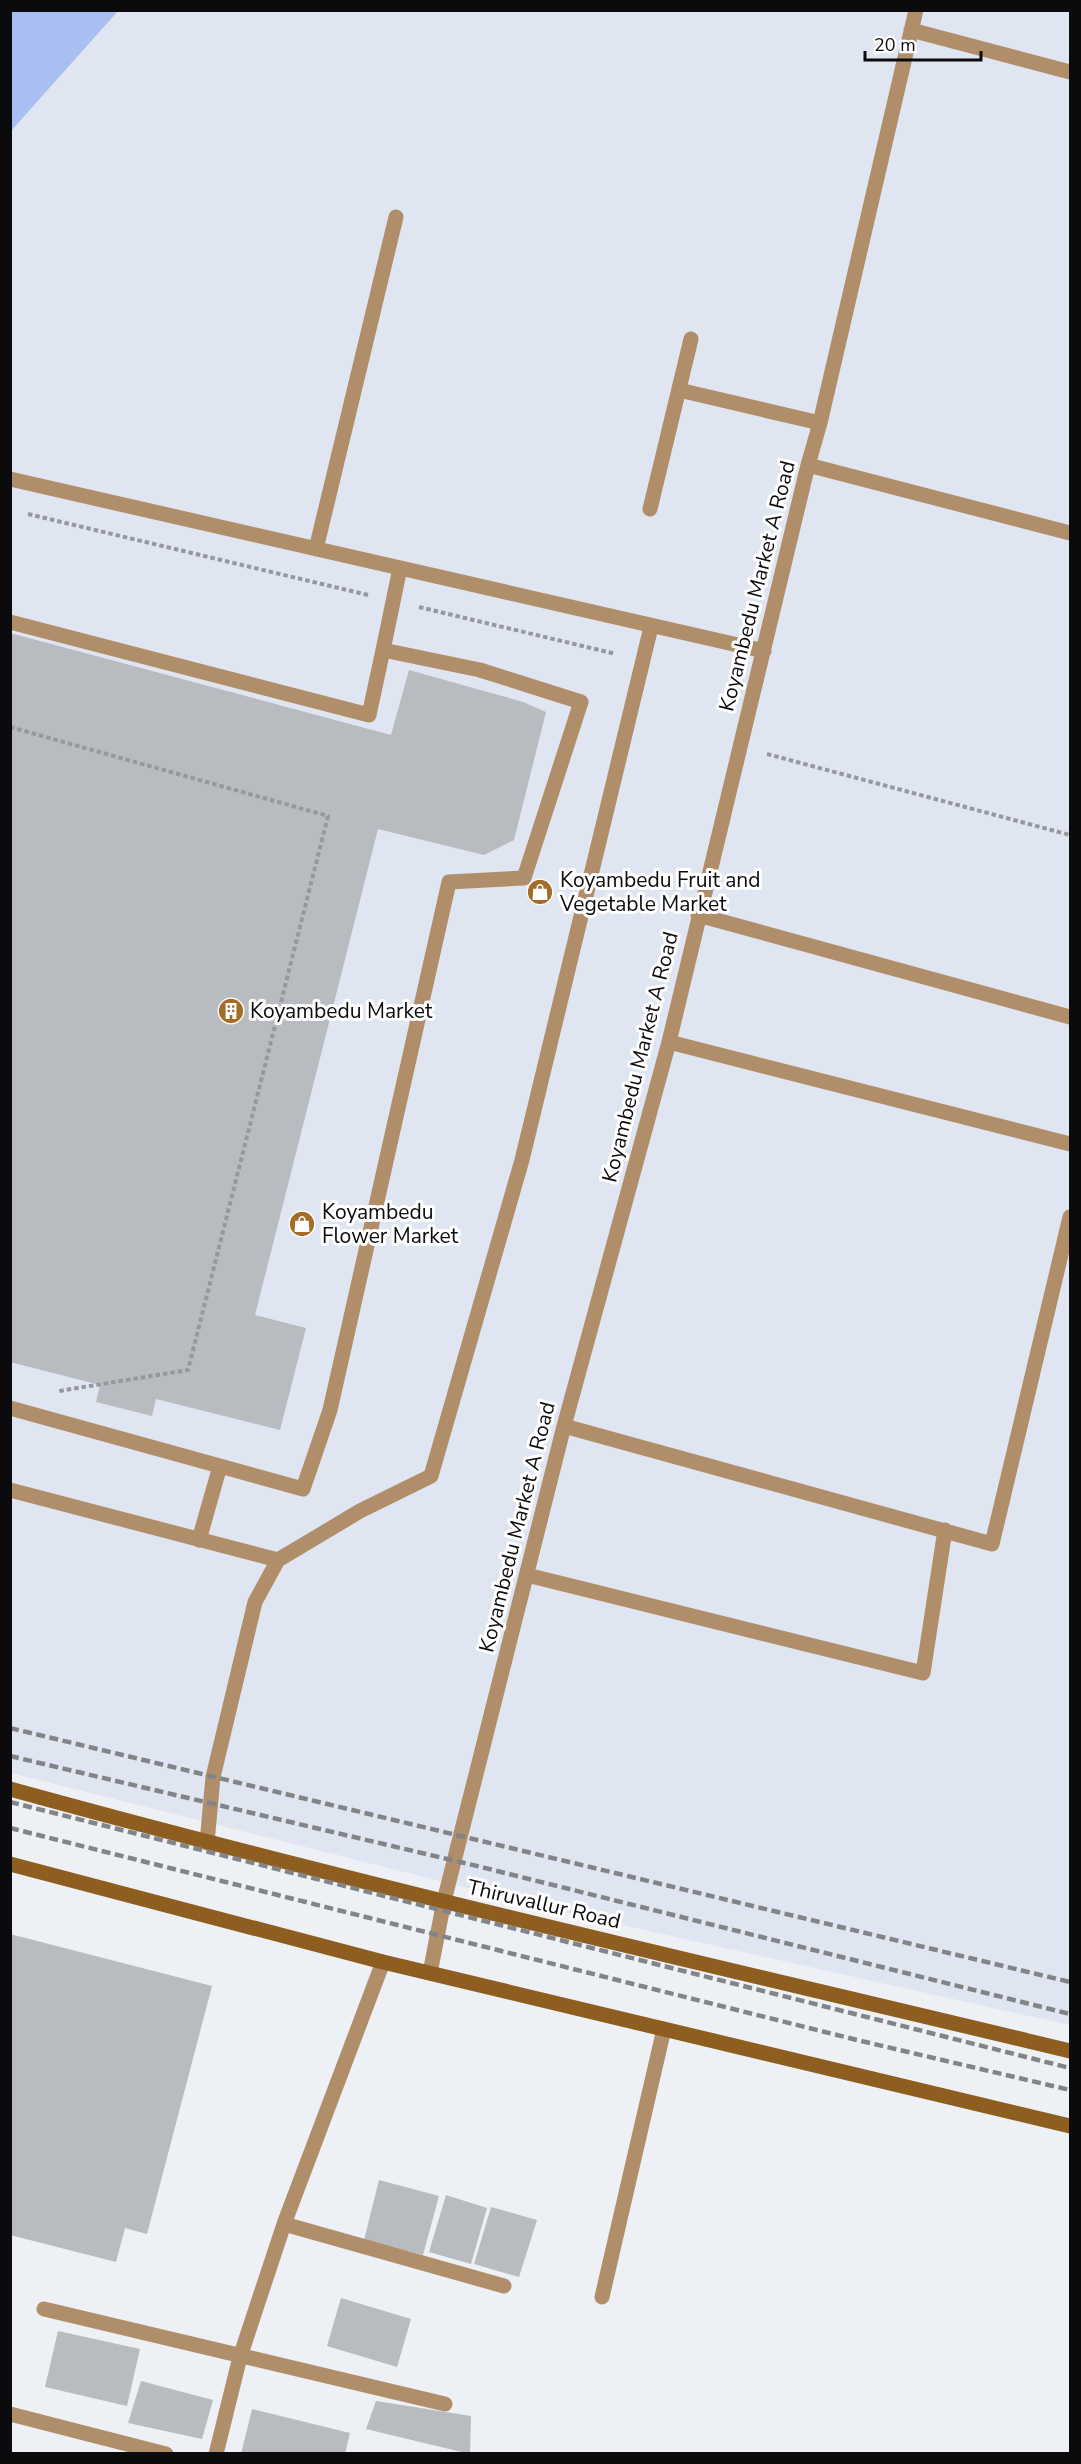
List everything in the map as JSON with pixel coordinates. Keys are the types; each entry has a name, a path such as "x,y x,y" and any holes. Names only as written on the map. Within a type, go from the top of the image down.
{"street":[{"name":"Koyambedu Market A Road","path":"430,1973 444,1901 564,1426 669,1042 698,915 820,423 916,10"},
{"path":"911,30 1071,72"},
{"path":"316,549 396,217"},
{"path":"650,509 691,339"},
{"path":"679,390 820,423"},
{"path":"808,465 1071,533"},
{"path":"10,479 764,651"},
{"path":"10,622 369,715 400,568"},
{"path":"207,1843 213,1777 255,1602 278,1560 360,1511 431,1476 522,1160 651,627"},
{"path":"10,1408 303,1489 330,1410 449,882 524,878 581,702 480,670 383,650"},
{"path":"698,915 1071,1017"},
{"path":"669,1042 1071,1144"},
{"path":"564,1426 992,1544 1071,1216"},
{"path":"199,1539 220,1466"},
{"path":"10,1490 278,1560"},
{"path":"527,1575 923,1673 945,1530"},
{"name":"Thiruvallur Road","path":"10,1789 207,1843 1071,2050"},
{"path":"10,1864 382,1962 1071,2126"},
{"path":"216,2454 240,2357 284,2224 382,1962"},
{"path":"602,2297 664,2029"},
{"path":"284,2224 504,2286"},
{"path":"44,2309 445,2404"},
{"path":"10,2414 166,2454"}],"path":[{"path":"22,513 643,660"},
{"path":"10,727 328,816 188,1370 58,1391"},
{"path":"760,752 1071,835"}],"shaded area":[{"name":"Koyambedu Fruit and Vegetable Market","path":"10,11 1070,11 1070,2025 568,1913 11,1773"},
{"path":"10,11 118,11 11,131"}],"building":[{"name":"Koyambedu Market","path":"10,633 391,735 409,670 523,702 546,712 514,840 484,855 378,829 255,1315 306,1328 280,1430 156,1399 152,1416 96,1402 100,1385 10,1362"},
{"path":"10,1934 212,1986 147,2234 125,2228 116,2262 10,2235"},
{"path":"379,2180 439,2196 423,2255 364,2240"},
{"path":"446,2195 487,2208 471,2264 429,2252"},
{"path":"491,2207 537,2220 519,2277 474,2264"},
{"path":"341,2298 411,2319 397,2367 327,2346"},
{"path":"58,2331 140,2349 127,2406 45,2387"},
{"path":"141,2381 213,2400 202,2439 128,2423"},
{"path":"376,2401 471,2416 470,2454 366,2429"},
{"path":"252,2409 350,2433 345,2454 241,2454"}],"railway":[{"path":"10,1728 1070,1982"},
{"path":"10,1756 477,1866 1070,2014"},
{"path":"10,1802 1070,2068"},
{"path":"10,1828 857,2040 1070,2090"}],"place":[{"name":"Koyambedu Fruit and Vegetable Market","path":"540,892"},
{"name":"Koyambedu Market","path":"231,1011"},
{"name":"Koyambedu Flower Market","path":"302,1224"}]}
